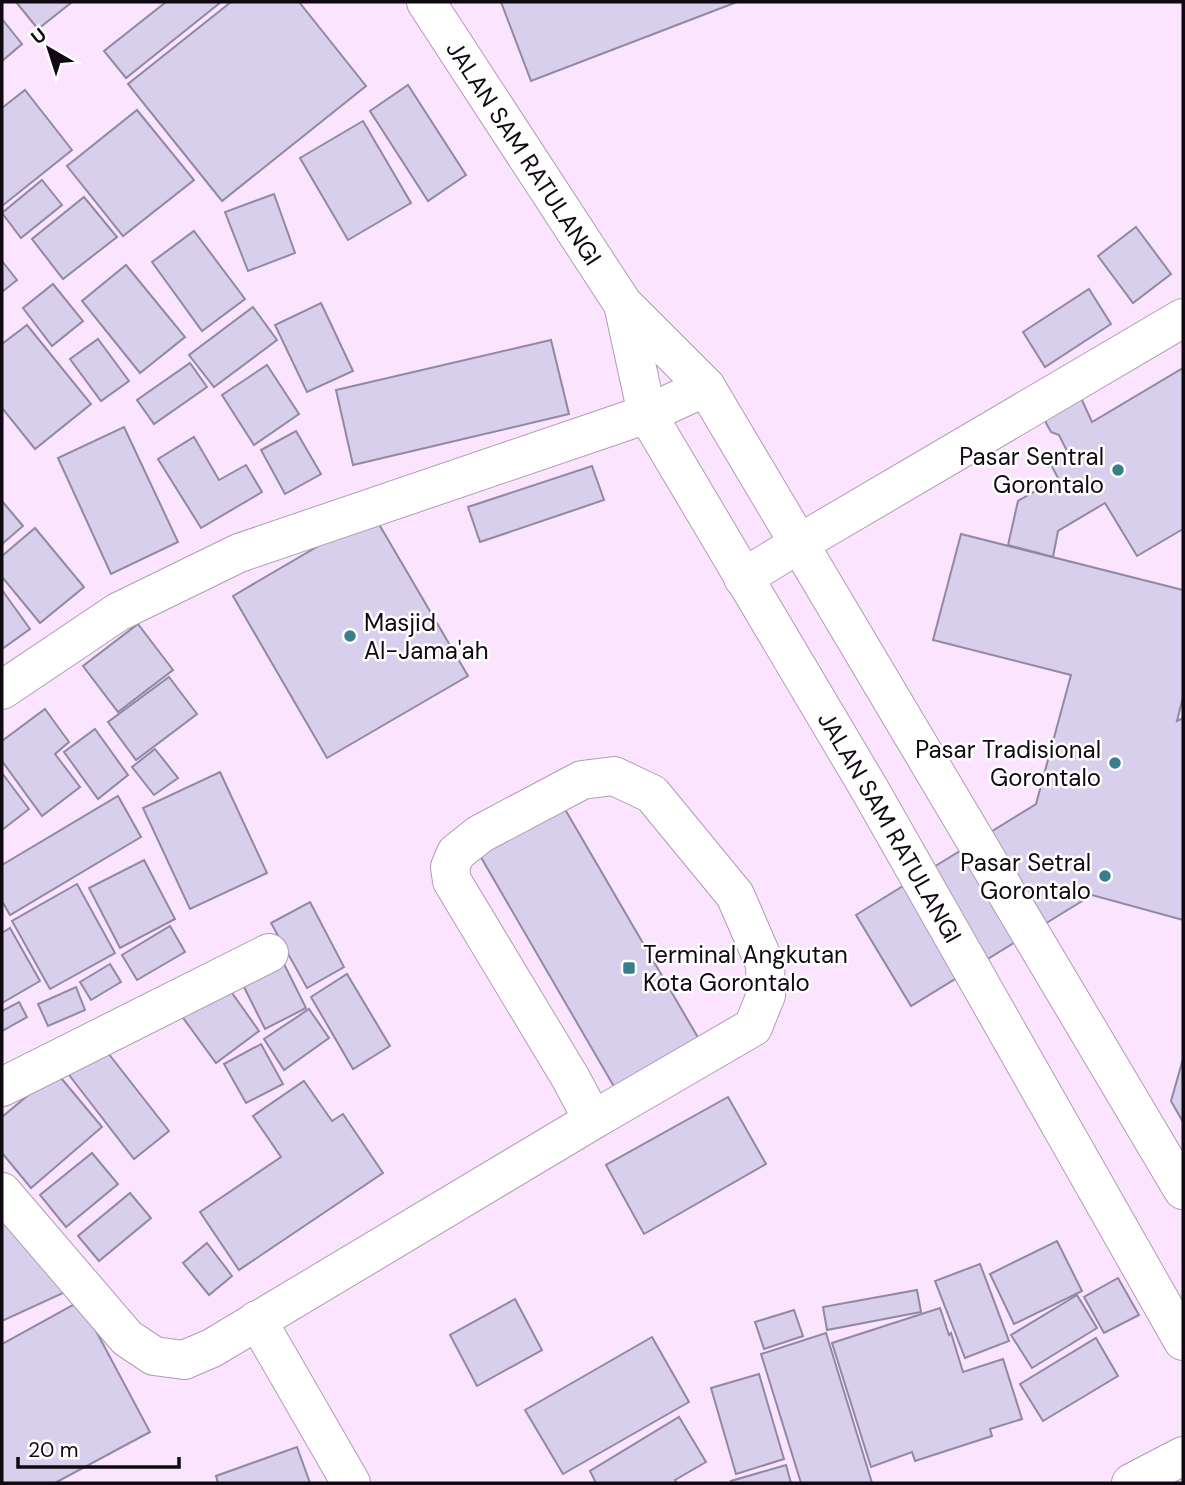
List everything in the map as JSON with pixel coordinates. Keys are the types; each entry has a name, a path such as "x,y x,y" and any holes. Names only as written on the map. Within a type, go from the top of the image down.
{"street":[{"name":"JALAN SAM RATULANGI","path":"426,2 623,304 706,387 1183,1190"},
{"name":"JALAN SAM RATULANGI","path":"623,304 647,414 870,790 1183,1340"},
{"path":"743,578 1183,318"},
{"path":"2,690 118,612 239,553 647,414 706,387"},
{"path":"2,1192 127,1338 154,1356 184,1360 212,1348 753,1027 766,995 765,964 736,895 652,794 614,776 582,780 480,834 456,853 450,867 452,881 593,1120"},
{"path":"2,1087 269,953"},
{"path":"257,1320 351,1483"},
{"path":"1131,1483 1183,1457"}],"building":[{"path":"16,2 72,2 38,29"},
{"path":"166,2 221,2 126,78 104,51"},
{"path":"231,2 299,2 366,86 222,201 128,84"},
{"path":"501,2 737,2 531,81"},
{"path":"2,19 22,44 2,61"},
{"path":"408,85 466,175 428,201 370,111"},
{"path":"25,90 72,150 2,206 2,108"},
{"path":"137,110 194,180 123,236 67,166"},
{"path":"363,121 411,203 348,240 300,158"},
{"path":"42,180 62,205 21,238 2,213"},
{"path":"274,194 295,253 248,271 225,212"},
{"path":"84,197 117,237 63,279 32,239"},
{"path":"1136,227 1171,274 1133,303 1098,256"},
{"path":"194,231 245,299 202,331 152,262"},
{"path":"2,261 17,280 2,292"},
{"path":"126,265 185,337 140,373 82,301"},
{"path":"53,284 83,321 52,346 23,308"},
{"path":"1089,289 1111,324 1045,367 1023,332"},
{"path":"321,303 353,371 307,392 275,325"},
{"path":"253,307 277,340 214,387 189,355"},
{"path":"27,325 91,404 35,449 2,408 2,344"},
{"path":"98,339 129,381 101,401 70,359"},
{"path":"551,340 569,414 353,465 336,390"},
{"path":"190,363 207,387 154,424 137,400"},
{"path":"267,365 299,414 254,445 222,395"},
{"name":"Pasar Sentral Gorontalo","path":"1183,368 1183,529 1137,556 1105,503 1058,531 1053,557 1008,545 1018,501 1058,478 1049,461 1067,451 1059,435 1051,432 1046,423 1046,410 1081,398 1092,422"},
{"path":"124,427 178,542 111,574 58,458"},
{"path":"296,431 321,474 285,494 261,450"},
{"path":"194,437 219,480 246,465 262,492 201,528 158,459"},
{"path":"592,466 604,500 480,542 468,507"},
{"path":"2,501 23,526 2,544"},
{"name":"Masjid Al-Jama'ah","path":"373,514 468,676 327,758 233,596"},
{"path":"35,528 84,587 40,623 2,577 2,556"},
{"name":"Pasar Tradisional Gorontalo","path":"961,534 1183,590 1183,697 1177,721 1183,718 1183,920 1092,895 911,1006 856,915 1036,804 1071,675 933,640"},
{"path":"2,590 30,629 2,649"},
{"path":"138,624 173,670 118,712 83,666"},
{"path":"169,677 197,714 136,760 108,722"},
{"path":"45,709 69,742 55,754 80,787 42,816 2,761 2,741"},
{"path":"95,729 128,775 98,799 64,752"},
{"path":"155,749 178,778 154,795 132,767"},
{"path":"220,772 267,873 190,909 143,808"},
{"path":"2,773 29,809 2,830"},
{"path":"118,796 141,837 10,915 2,901 2,865"},
{"path":"559,799 700,1041 616,1090 475,847"},
{"path":"144,860 175,919 120,948 89,888"},
{"path":"77,884 115,953 50,989 12,921"},
{"path":"310,902 344,967 307,988 271,923"},
{"path":"170,926 185,952 137,980 122,955"},
{"path":"10,928 40,981 2,1003 2,933"},
{"path":"278,952 306,1008 265,1029 237,973"},
{"path":"110,964 121,982 91,1000 80,982"},
{"path":"347,974 390,1046 353,1069 311,997"},
{"path":"225,983 259,1031 216,1063 181,1015"},
{"path":"76,987 85,1010 48,1026 38,1004"},
{"path":"19,1002 27,1017 2,1031 2,1011"},
{"path":"309,1009 329,1038 284,1070 264,1039"},
{"path":"101,1044 169,1131 134,1159 66,1071"},
{"path":"261,1044 283,1084 246,1103 224,1064"},
{"path":"1183,1059 1183,1122 1171,1101"},
{"path":"56,1072 102,1127 31,1188 2,1153 2,1117"},
{"path":"304,1081 332,1121 343,1114 383,1173 239,1270 200,1212 281,1157 253,1116"},
{"path":"728,1097 766,1164 644,1234 606,1165"},
{"path":"92,1153 118,1184 66,1227 40,1195"},
{"path":"130,1193 151,1218 99,1261 78,1236"},
{"path":"2,1210 74,1288 2,1321"},
{"path":"1057,1241 1082,1291 1014,1324 990,1274"},
{"path":"207,1243 232,1276 209,1295 183,1263"},
{"path":"980,1264 1009,1341 965,1358 935,1281"},
{"path":"1118,1278 1139,1315 1104,1333 1084,1297"},
{"path":"917,1290 921,1312 827,1330 823,1307"},
{"path":"1077,1295 1097,1328 1032,1368 1011,1335"},
{"path":"515,1299 542,1350 477,1386 450,1335"},
{"path":"80,1301 150,1432 55,1483 2,1483 2,1344"},
{"path":"940,1308 963,1372 1003,1359 1022,1419 990,1429 992,1436 915,1461 912,1452 871,1467 832,1343"},
{"path":"794,1310 803,1336 764,1349 755,1322"},
{"path":"826,1333 872,1483 801,1483 761,1354"},
{"path":"652,1337 689,1402 563,1474 525,1410"},
{"path":"1096,1338 1118,1376 1043,1421 1020,1384"},
{"path":"759,1374 784,1459 736,1474 711,1388"},
{"path":"679,1417 706,1462 675,1480 677,1483 596,1483 590,1471"},
{"path":"297,1447 310,1483 218,1483 216,1476"},
{"path":"786,1465 791,1483 731,1481"}],"place":[{"name":"Pasar Sentral Gorontalo","path":"1118,470"},
{"name":"Masjid Al-Jama'ah","path":"350,636"},
{"name":"Pasar Tradisional Gorontalo","path":"1115,763"},
{"name":"Pasar Setral Gorontalo","path":"1105,876"},
{"name":"Terminal Angkutan Kota Gorontalo","path":"629,968"}]}
